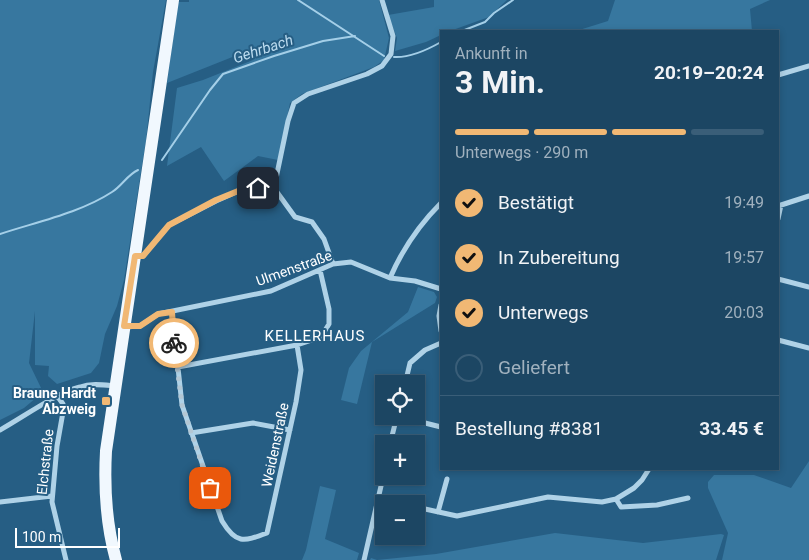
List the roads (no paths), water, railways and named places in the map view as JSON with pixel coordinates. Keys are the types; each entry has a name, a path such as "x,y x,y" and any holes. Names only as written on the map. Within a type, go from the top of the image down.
{"main road":[{"path":"116,560 108,522 104,475 106,451 173,0"}],"street":[{"path":"333,264 324,239 312,222 295,217 274,188 288,121 294,103 308,94 367,74 382,66 391,54 393,36 382,0"},
{"path":"779,75 809,66"},
{"path":"135,256 143,256 169,225 216,200 243,189 274,188"},
{"path":"779,206 809,196"},
{"path":"390,278 416,231 440,204"},
{"name":"Ulmenstraße","path":"124,326 140,326 158,314 271,291 333,264 351,262 390,278 416,282 440,290"},
{"path":"178,368 297,345 321,337 329,324 329,309 320,270"},
{"path":"779,279 809,287"},
{"path":"440,310 440,324"},
{"path":"172,312 182,405 191,433 253,423 290,430"},
{"path":"779,340 809,348"},
{"path":"407,375 410,363 425,350 440,343"},
{"name":"Weidenstraße","path":"191,433 222,521 230,534 239,539 251,539 267,533 301,370 297,345"},
{"path":"0,430 58,396 78,387 115,386"},
{"name":"Elchstraße","path":"58,396 63,404 63,412 57,446 52,502 66,560"},
{"path":"425,423 440,427"},
{"path":"425,509 457,516 548,497 602,502 616,500 634,488 648,470"},
{"path":"438,512 447,479"},
{"path":"0,502 52,496"},
{"path":"616,500 621,507 657,505 688,498"},
{"path":"364,560 375,511"}],"waterway":[{"path":"298,0 384,56"},
{"path":"465,30 485,22 494,13 513,0"},
{"name":"Gehrbach","path":"162,160 223,74 323,41 355,36"},
{"path":"394,57 412,55 440,43"},
{"name":"Gehrbach","path":"0,234 86,206 112,192 138,170"}],"place":[{"name":"Braune Hardt Abzweig","path":"106,401"}],"district":[{"name":"KELLERHAUS","path":"315,336"}]}
